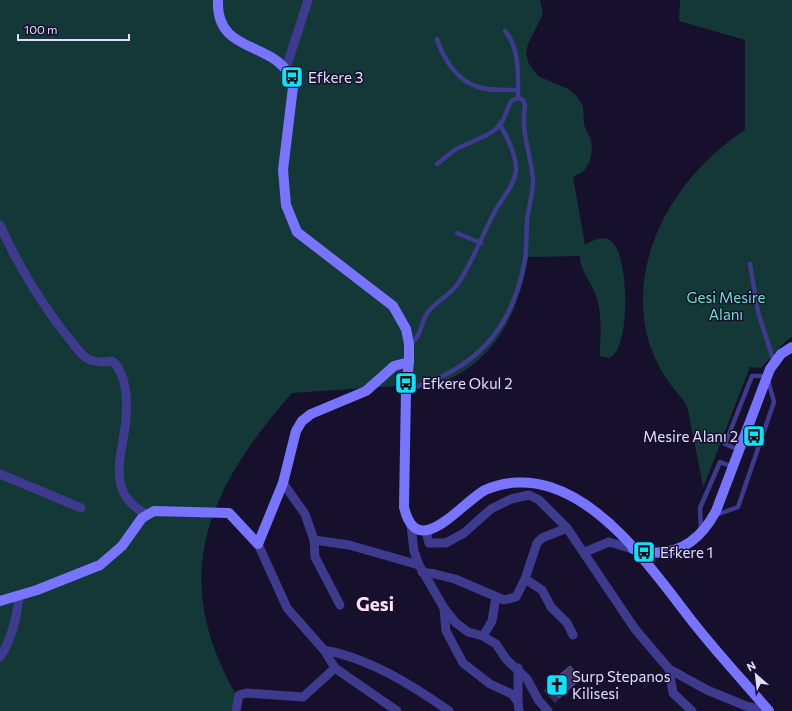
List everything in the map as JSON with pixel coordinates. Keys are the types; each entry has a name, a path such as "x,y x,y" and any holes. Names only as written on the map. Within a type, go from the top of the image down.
{"street":[{"path":"218,0 220,21 226,32 246,46 268,55 286,68 292,77 294,87 283,170 286,205 297,232 393,306 406,328 409,344 409,362 406,390 404,507 406,517 411,525 414,551 420,569 444,608 456,623 468,632 483,636 496,644 506,659 518,668 527,679 539,701 548,711"},
{"path":"286,68 308,0"},
{"path":"0,225 14,254 42,300 66,335 89,359 97,362 112,361 120,370 124,385 127,410 119,458 118,476 129,499 139,510 147,514"},
{"path":"585,552 609,542 644,552 663,553 682,548 702,533 714,516 767,376 781,354 792,347"},
{"path":"258,544 283,483 296,430 302,421 311,414 366,392 394,366 409,362"},
{"path":"0,474 81,508"},
{"path":"411,525 421,531 426,531 437,527 484,491 500,484 517,482 549,486 579,500 605,519 654,571 697,627 768,711"},
{"path":"283,483 305,514 314,540 315,557 340,605"},
{"path":"426,531 429,543 446,543 464,533 491,509 511,499 529,495 539,500 567,528 585,552 635,629 669,669 707,690 746,706 768,711"},
{"path":"0,601 19,596 100,565 122,546 142,518 154,511 230,513 258,544 287,608 324,650 335,668 397,711"},
{"path":"314,540 349,545 435,574 455,579 504,600 516,598 526,579 537,543 542,538 567,528"},
{"path":"526,579 542,590 551,608 567,623 574,635"},
{"path":"0,657 11,635 18,610 19,596"},
{"path":"483,636 492,621 496,597"},
{"path":"444,608 446,631 462,663 490,684 512,694 518,706"},
{"path":"324,650 343,654 382,671 424,694 449,711"},
{"path":"236,711 239,696 246,693 303,697 335,668"},
{"path":"518,668 518,706"},
{"path":"669,669 673,693 692,711"}],"lane":[{"path":"505,31 511,38 514,46 518,98"},
{"path":"437,38 448,63 471,85 479,88 518,90"},
{"path":"406,390 452,371 478,355 497,333 511,306 525,261 527,223 532,182 523,134 523,100 518,98 511,101 500,125 487,135 456,149 437,164"},
{"path":"409,344 418,337 423,321 432,307 457,284 481,243 494,211 511,184 516,171 514,158 500,125"},
{"path":"457,233 481,243"},
{"path":"750,264 758,312 774,364"},
{"path":"714,516 738,506 774,402 767,376 752,376 725,444 739,450"},
{"path":"702,533 700,508 720,462 733,467"}],"green space":[{"path":"0,0 540,0 543,14 528,44 526,54 529,64 538,76 568,89 576,95 583,106 584,125 591,140 592,151 589,163 584,171 573,177 585,245 603,238 610,240 618,252 622,267 625,284 624,322 621,339 616,351 609,358 600,356 600,311 594,291 582,267 580,256 528,257 518,297 511,315 501,333 489,349 459,374 440,383 292,393 262,430 236,466 218,503 206,540 201,578 205,617 218,659 241,703 238,711 0,711"},
{"name":"Gesi Mesire Alanı","path":"680,0 792,0 792,337 786,341 761,368 750,367 703,488 687,407 667,380 652,352 648,339 643,308 644,278 651,248 663,220 679,193 698,169 721,148 745,130 745,40 679,21"}],"building":[{"path":"570,666 581,678 559,698 547,685"}],"place":[{"name":"Efkere 3","path":"292,77"},
{"name":"Efkere Okul 2","path":"406,383"},
{"name":"Mesire Alanı 2","path":"754,436"},
{"name":"Efkere 1","path":"644,552"},
{"name":"Surp Stepanos Kilisesi","path":"557,685"}],"district":[{"name":"Gesi","path":"375,603"}]}
